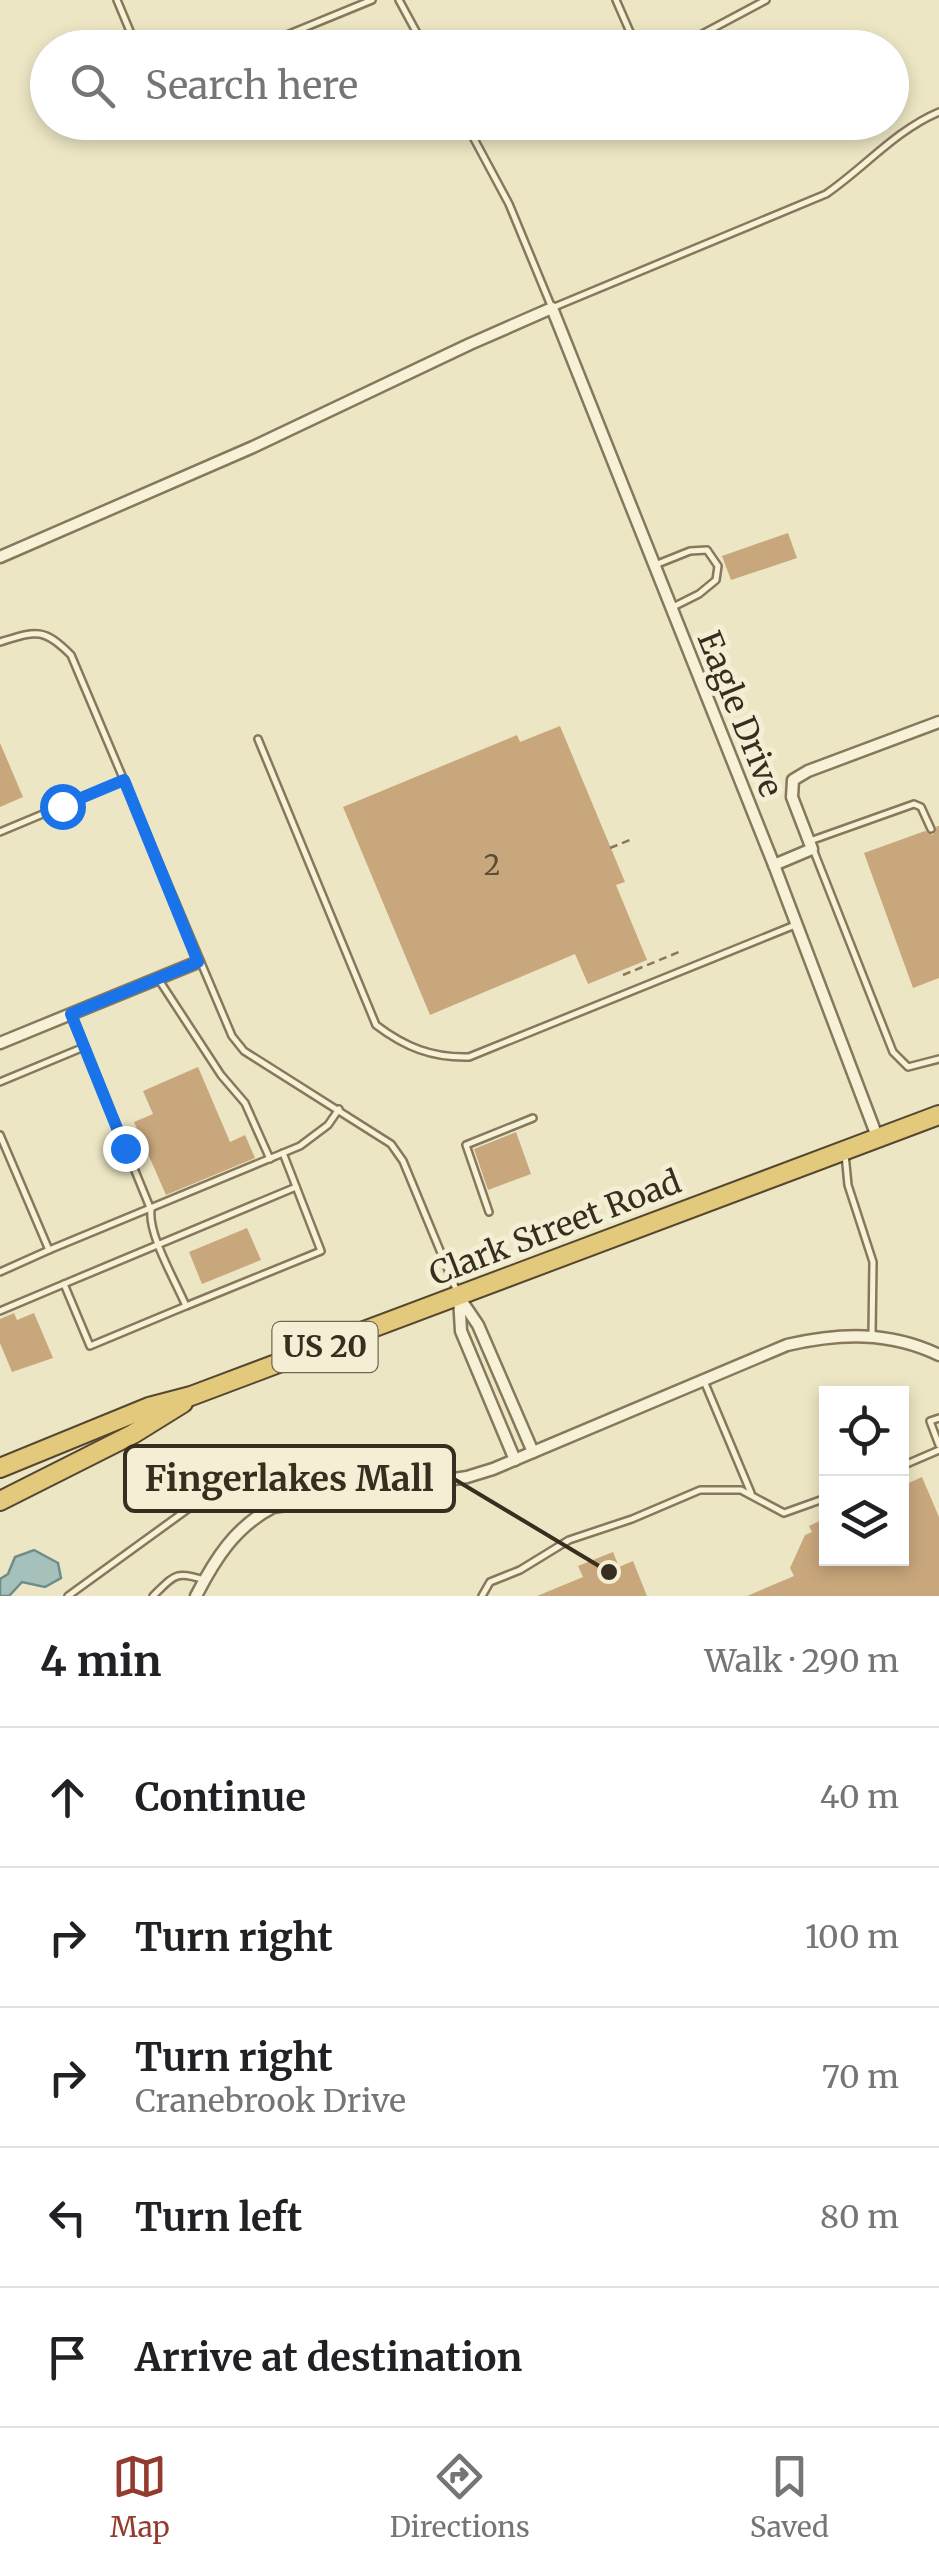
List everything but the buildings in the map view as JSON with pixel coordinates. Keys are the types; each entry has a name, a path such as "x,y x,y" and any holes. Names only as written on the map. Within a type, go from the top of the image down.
{"highway":[{"name":"Clark Street Road","path":"0,1468 149,1406 192,1396 939,1115"},
{"name":"Clark Street Road","path":"0,1501 133,1434 192,1396"}],"street":[{"path":"0,556 253,448 552,308"},
{"name":"Eagle Drive","path":"552,308 774,864 878,1138"},
{"path":"774,864 811,845 792,797 793,780 808,770 939,722"},
{"path":"0,1043 198,962"},
{"path":"459,1297 478,1325 533,1452"},
{"path":"459,1297 460,1331 515,1460"},
{"path":"196,1596 239,1530 273,1508 467,1477 788,1345 834,1336 872,1335 939,1355"}],"lane":[{"path":"118,0 130,30"},
{"path":"299,30 372,0"},
{"path":"400,0 416,30"},
{"path":"616,0 628,30"},
{"path":"710,30 766,0"},
{"path":"909,128 939,112"},
{"path":"474,140 509,204 552,308 826,194 893,140"},
{"path":"653,566 690,551 708,550 718,566 716,580 670,608"},
{"path":"0,642 30,633 52,636 71,654 222,1019 244,1050 391,1144 403,1161 459,1297"},
{"path":"258,739 376,1024 399,1042 440,1058 469,1056 795,925"},
{"path":"0,832 124,780"},
{"path":"931,828 921,807 906,805 811,845 893,1052 908,1066 939,1058"},
{"path":"158,978 221,1076 245,1103 270,1159"},
{"path":"71,1014 186,1306"},
{"path":"0,1082 84,1047"},
{"path":"0,1272 283,1153 316,1136 339,1109"},
{"path":"489,1212 466,1145 533,1118"},
{"path":"0,1136 49,1250"},
{"path":"844,1151 848,1185 874,1262 872,1335"},
{"path":"64,1284 90,1346 321,1251 283,1153"},
{"path":"0,1311 296,1187"},
{"path":"704,1380 751,1493"},
{"path":"909,1462 939,1447 930,1421 939,1418"},
{"path":"482,1596 490,1582 520,1570 584,1533 632,1519 700,1490 751,1493 784,1513 819,1500"},
{"path":"68,1596 200,1501"},
{"path":"153,1596 176,1575 184,1573 204,1580"}],"path":[{"path":"610,848 632,839"},
{"path":"621,970 623,975 679,952"}],"water":[{"path":"34,1550 58,1563 61,1578 45,1587 22,1582 9,1596 0,1596 0,1579 8,1574 15,1557"}],"place":[{"name":"Fingerlakes Mall","path":"609,1572"}],"route":[{"path":"62,806 124,780 198,962 71,1014 125,1148"}]}
